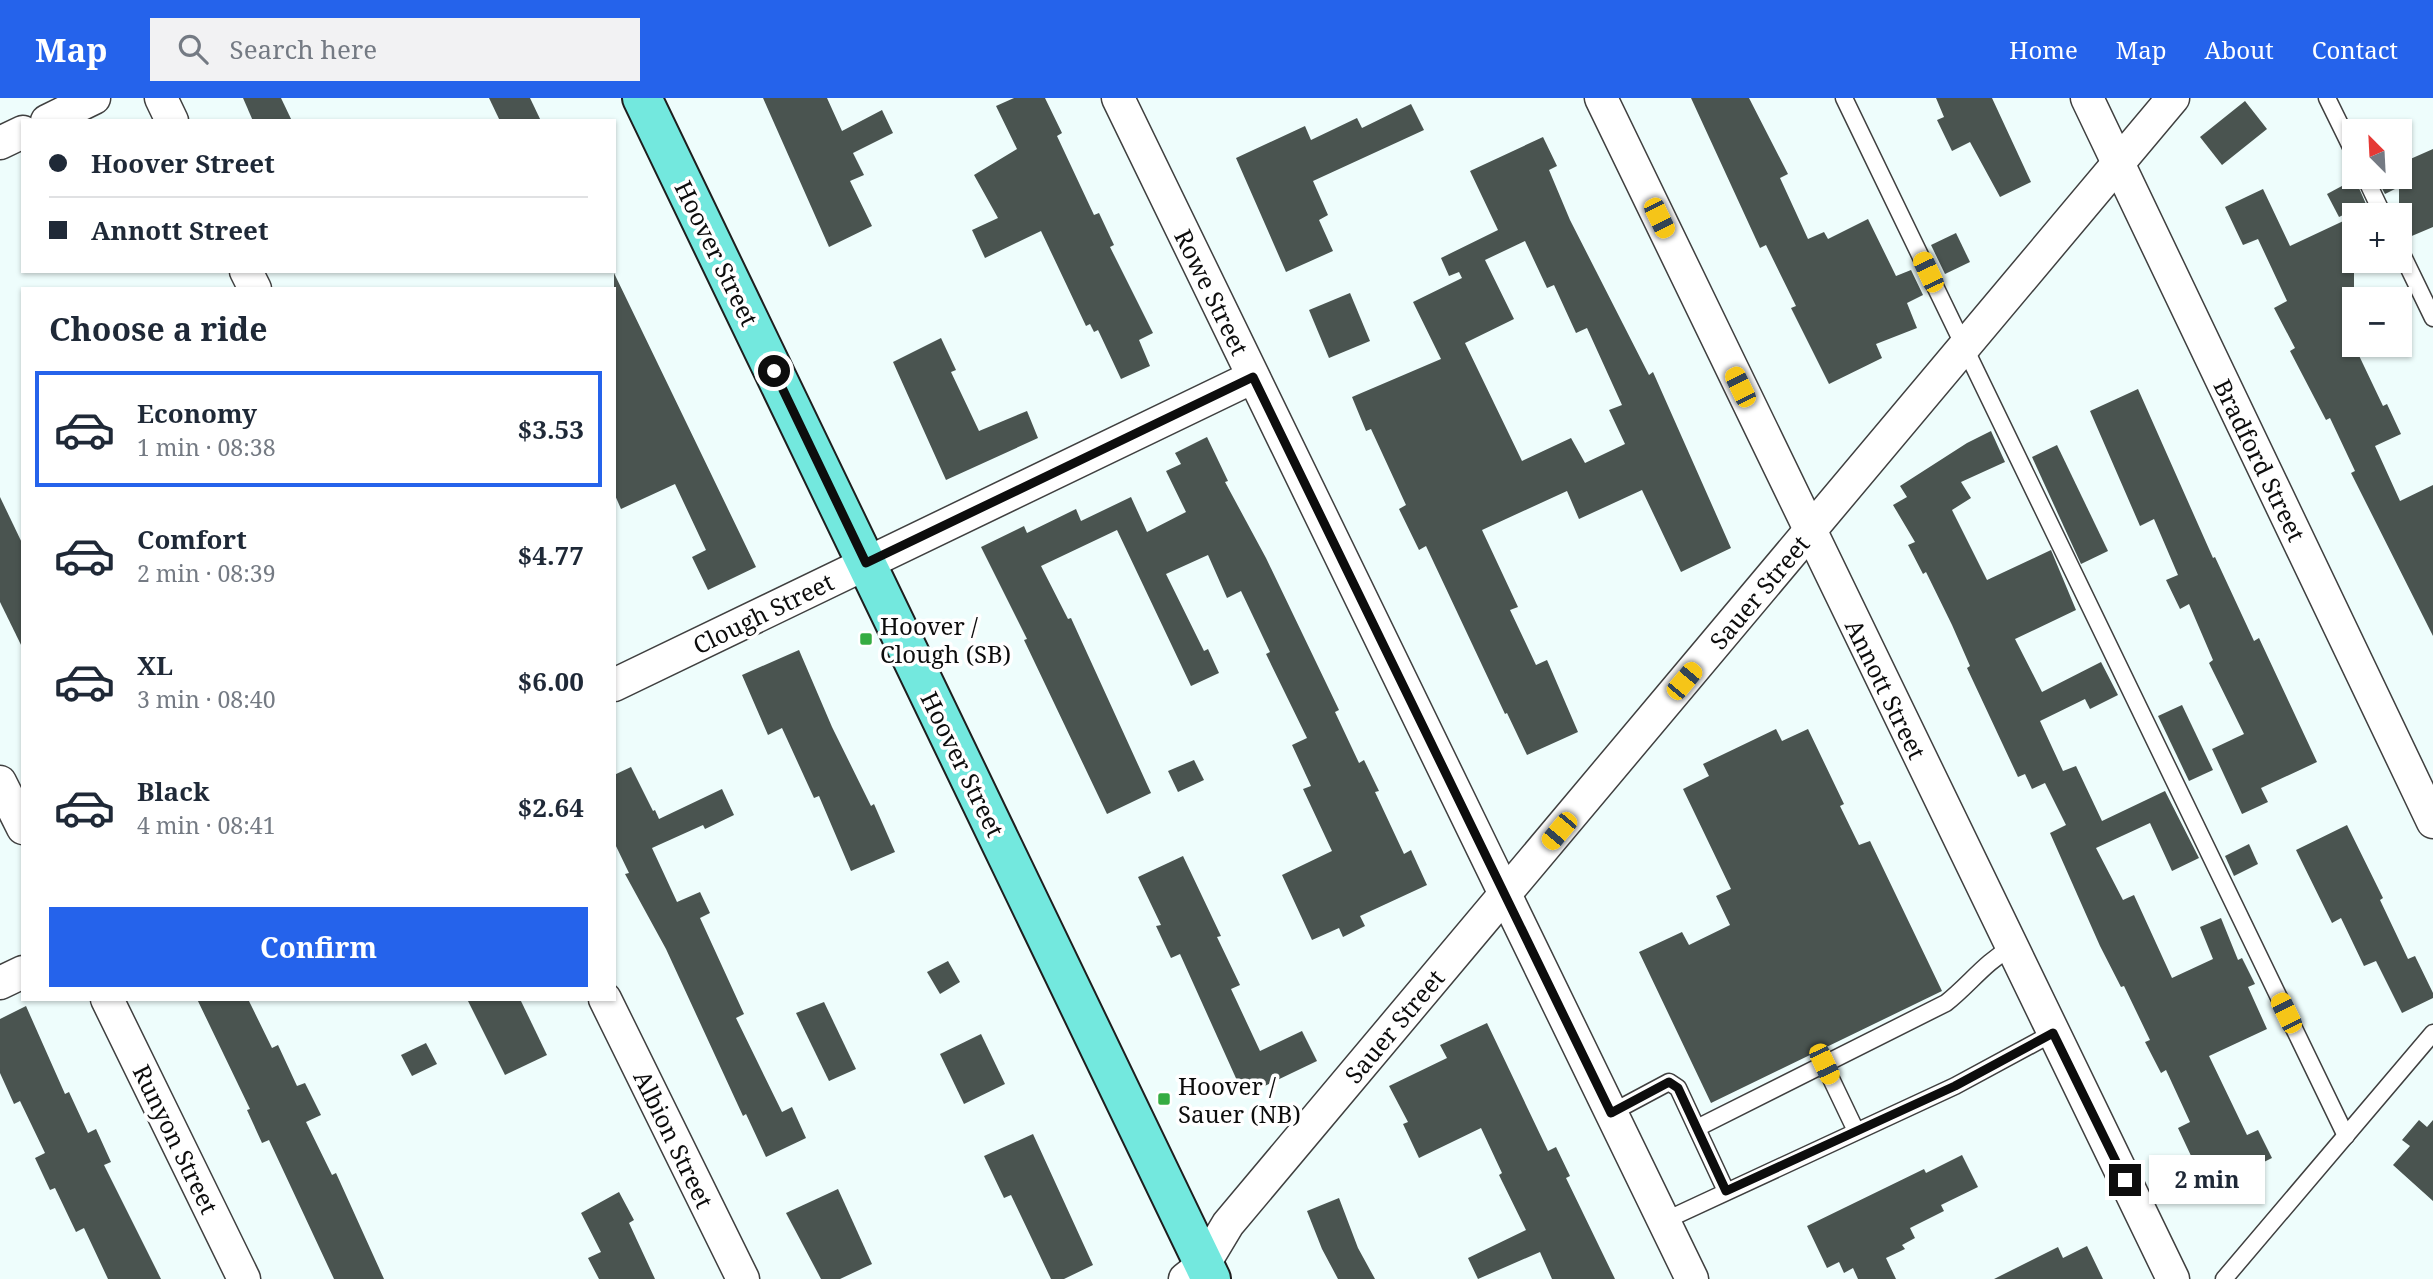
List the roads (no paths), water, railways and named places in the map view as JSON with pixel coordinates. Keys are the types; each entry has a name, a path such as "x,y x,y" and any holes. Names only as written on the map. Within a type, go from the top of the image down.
{"main road":[{"name":"Hoover Street","path":"642,98 866,563 1200,1274"}],"street":[{"path":"51,119 94,98"},
{"path":"161,98 171,119"},
{"name":"Rowe Street","path":"1118,98 1692,1279"},
{"name":"Annott Street","path":"1601,98 2173,1279"},
{"name":"Bradford Street","path":"2087,98 2433,822"},
{"name":"Sauer Street","path":"1200,1274 1228,1224 2173,98"},
{"path":"0,143 21,133"},
{"name":"Clough Street","path":"616,684 1253,377"},
{"path":"0,782 21,824"},
{"path":"0,983 21,973"},
{"name":"Runyon Street","path":"108,1001 244,1279"},
{"name":"Albion Street","path":"606,1001 743,1279"}],"lane":[{"path":"1844,98 2346,1136"},
{"path":"2327,98 2342,129"},
{"path":"2411,273 2433,318"},
{"path":"1696,1128 1946,1003 1967,986 1974,974 1989,960 2012,947"},
{"path":"1664,1221 1955,1086 2053,1033"},
{"path":"2224,1279 2433,1033"},
{"path":"1824,1064 1856,1132"},
{"path":"1611,1113 1669,1082 1678,1088 1726,1191"}],"place":[{"name":"Hoover / Clough (SB)","path":"866,639"},
{"name":"Hoover / Sauer (NB)","path":"1164,1099"}]}
